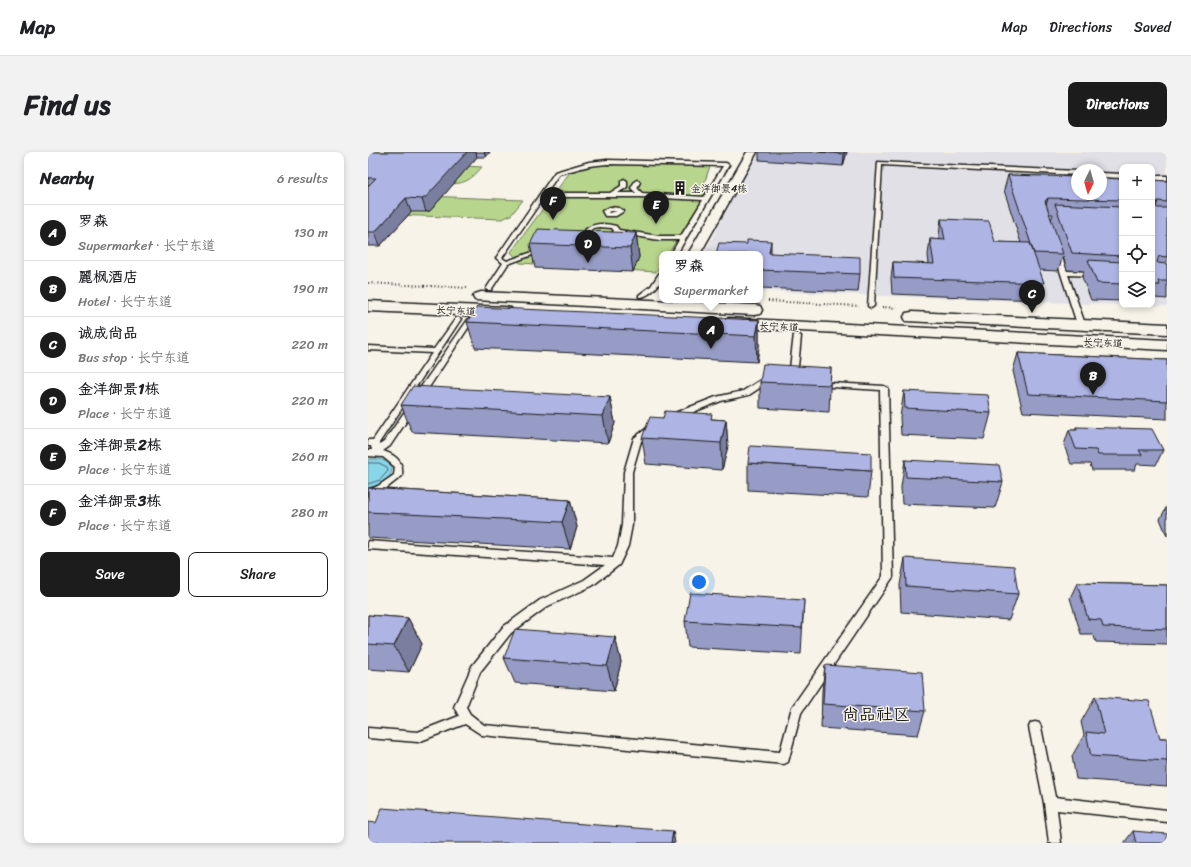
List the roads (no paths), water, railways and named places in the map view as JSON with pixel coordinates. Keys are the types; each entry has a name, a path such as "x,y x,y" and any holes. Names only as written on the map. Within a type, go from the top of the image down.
{"main road":[{"name":"长宁东道","path":"368,292 659,303"},
{"name":"长宁东道","path":"665,303 1167,329"},
{"name":"长宁东道","path":"368,306 1167,345"}],"street":[{"path":"696,251 752,152"}],"lane":[{"path":"506,263 499,258 557,173 589,164 607,162 726,165 676,251"},
{"path":"871,306 880,163 1071,174"},
{"path":"1107,175 1119,176"},
{"path":"1155,178 1167,178"},
{"path":"611,195 624,187 624,181"},
{"path":"637,182 634,188 640,195"},
{"path":"542,195 640,195 707,199"},
{"path":"605,225 612,215"},
{"path":"578,237 586,234 588,229 591,227 605,225 614,227 617,231 659,238 684,238"},
{"path":"586,234 590,238 600,239 613,236 617,231"},
{"path":"1054,245 1081,324"},
{"path":"489,289 506,263 549,248"},
{"path":"1064,273 1100,275"},
{"path":"641,296 653,287 659,278"},
{"path":"372,448 458,319"},
{"path":"372,448 387,444 471,320"},
{"path":"792,382 797,336"},
{"path":"368,348 436,351"},
{"path":"765,381 884,388 888,577 796,711 784,758 482,730 466,718 460,707 476,669 507,630 544,603 588,583 616,562 623,546 627,525 628,472 637,440 654,427 675,416 719,399 746,393 765,381"},
{"path":"368,493 381,488 398,476 399,467 393,458 372,448"},
{"path":"368,545 616,562"},
{"path":"368,733 418,737 466,718"},
{"path":"1035,727 1050,803 1054,843"},
{"path":"1050,803 1167,816"}],"water":[{"path":"368,459 380,459 392,464 392,470 386,481 368,488"}],"place":[{"name":"金洋御景4栋","path":"680,188"},
{"name":"金洋御景3栋","path":"553,220"},
{"name":"金洋御景2栋","path":"656,224"},
{"name":"金洋御景1栋","path":"588,263"},
{"name":"诚成尚品","path":"1032,313"},
{"name":"罗森","path":"711,349"},
{"name":"麗枫酒店","path":"1093,395"}],"district":[{"name":"尚品社区","path":"876,714"}]}
